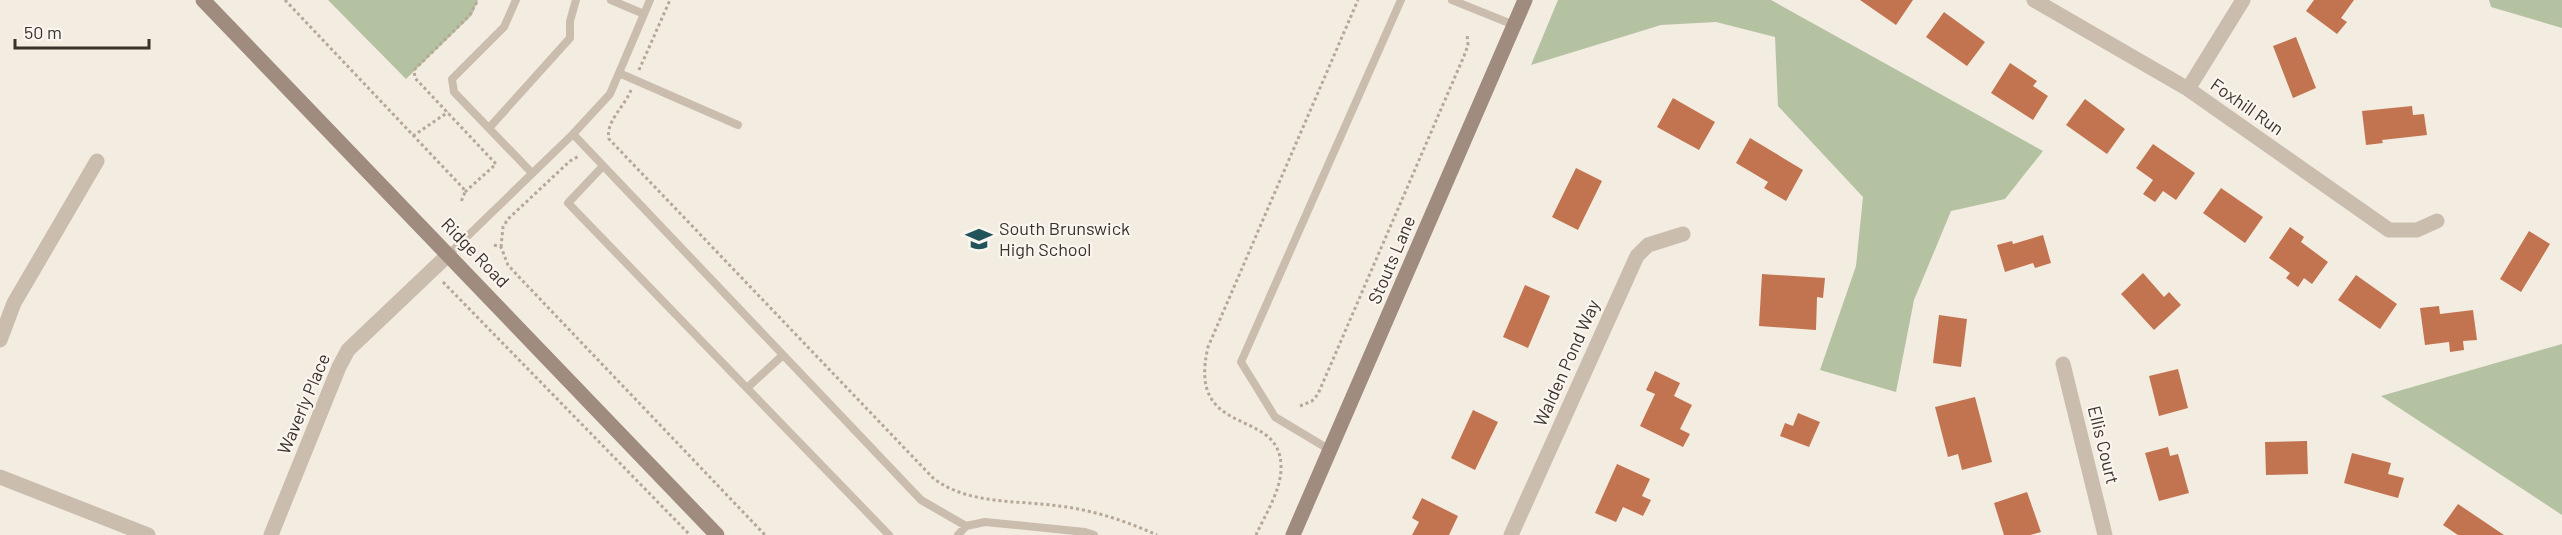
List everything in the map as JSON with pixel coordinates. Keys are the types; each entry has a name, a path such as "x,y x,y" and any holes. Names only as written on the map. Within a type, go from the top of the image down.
{"street":[{"name":"Ridge Road","path":"203,0 717,535"},
{"name":"Stouts Lane","path":"1293,535 1525,0"},
{"name":"Foxhill Run","path":"2034,0 2188,89 2389,230 2417,230 2437,221"},
{"path":"2188,89 2243,0"},
{"path":"0,340 14,303 98,161"},
{"name":"Walden Pond Way","path":"1510,535 1636,256 1648,245 1683,234"},
{"name":"Waverly Place","path":"270,535 348,350 449,254"},
{"name":"Ellis Court","path":"2063,364 2105,535"},
{"path":"0,477 148,535"}],"lane":[{"path":"516,0 504,27 452,80 454,92 531,172"},
{"path":"489,128 570,38 570,21 576,0"},
{"path":"611,0 644,14"},
{"path":"449,254 531,172 573,134 610,94 650,0"},
{"path":"1330,450 1275,417 1241,362 1401,0"},
{"path":"1452,0 1515,25"},
{"path":"619,73 738,125"},
{"path":"573,134 921,500 966,526"},
{"path":"603,166 568,203 889,535"},
{"path":"747,388 783,355"},
{"path":"958,535 966,526 985,522 1085,531 1094,535"}],"path":[{"path":"285,0 465,192 461,202"},
{"path":"646,55 670,0"},
{"path":"1256,535 1280,478 1280,452 1273,441 1263,433 1227,415 1217,406 1204,380 1203,367 1208,346 1358,0"},
{"path":"1300,406 1312,401 1318,394 1464,56 1468,45 1467,34"},
{"path":"629,97 610,125 609,139 942,485 980,498 1088,511 1114,518 1157,535"},
{"path":"413,136 447,112"},
{"path":"570,161 508,219 501,235 501,247 508,266 765,535"},
{"path":"494,245 501,247"},
{"path":"431,270 690,535"}],"green space":[{"path":"328,0 478,0 472,15 406,79"},
{"path":"1558,0 1771,0 2043,151 2005,199 1951,211 1914,300 1896,392 1820,370 1856,266 1863,197 1778,106 1775,37 1716,22 1661,25 1531,65"},
{"path":"2489,0 2562,0 2562,28 2491,7"},
{"path":"2562,344 2562,515 2381,396"}],"building":[{"path":"1860,0 1913,0 1896,25"},
{"path":"2314,0 2354,0 2341,18 2347,22 2337,34 2306,11"},
{"path":"1944,12 1985,42 1967,66 1926,37"},
{"path":"2296,37 2316,88 2293,98 2273,46"},
{"path":"2010,63 2037,81 2033,86 2048,96 2033,120 1991,93"},
{"path":"1673,98 1715,122 1699,150 1657,127"},
{"path":"2085,99 2125,129 2107,154 2066,125"},
{"path":"2412,106 2413,115 2424,114 2427,135 2382,140 2383,143 2366,145 2362,111"},
{"path":"1750,138 1803,170 1786,201 1764,188 1768,182 1736,163"},
{"path":"2153,144 2195,173 2176,200 2163,191 2155,202 2143,194 2153,180 2136,168"},
{"path":"1576,168 1602,181 1578,230 1552,217"},
{"path":"2221,188 2263,217 2245,243 2203,213"},
{"path":"2290,227 2304,237 2301,242 2328,262 2312,284 2304,278 2298,287 2286,278 2290,273 2269,258"},
{"path":"2529,231 2550,244 2521,292 2500,279"},
{"path":"2043,235 2051,263 2035,268 2033,263 2005,272 1997,245 2012,241 2013,244"},
{"path":"2143,273 2164,297 2169,292 2181,305 2154,330 2121,294"},
{"path":"1762,274 1825,278 1823,298 1817,297 1816,330 1759,326"},
{"path":"2356,275 2397,304 2380,329 2338,300"},
{"path":"1525,285 1550,296 1528,348 1503,337"},
{"path":"2439,306 2440,314 2473,310 2477,340 2463,341 2464,350 2450,352 2449,342 2425,345 2420,308"},
{"path":"1939,315 1967,319 1961,367 1933,363"},
{"path":"2178,369 2188,408 2159,416 2149,376"},
{"path":"1655,371 1680,383 1674,396 1692,405 1680,429 1690,434 1683,447 1640,426 1655,394 1646,390"},
{"path":"1975,397 1992,462 1962,470 1958,454 1948,457 1935,407"},
{"path":"1473,410 1498,422 1475,470 1451,458"},
{"path":"1798,413 1820,422 1809,447 1780,436 1785,423 1793,426"},
{"path":"2307,441 2308,474 2266,475 2265,442"},
{"path":"2168,447 2170,456 2178,454 2189,493 2159,501 2145,453"},
{"path":"2352,453 2391,463 2388,474 2404,478 2398,498 2344,483"},
{"path":"1617,464 1650,479 1642,496 1651,500 1643,516 1623,507 1616,522 1595,513"},
{"path":"2027,492 2041,532 2030,535 2004,535 1994,503"},
{"path":"1422,498 1458,516 1449,535 1412,535 1419,522 1412,518"},
{"path":"2458,504 2504,535 2458,535 2443,525"}],"place":[{"name":"South Brunswick High School","path":"979,239"}]}
